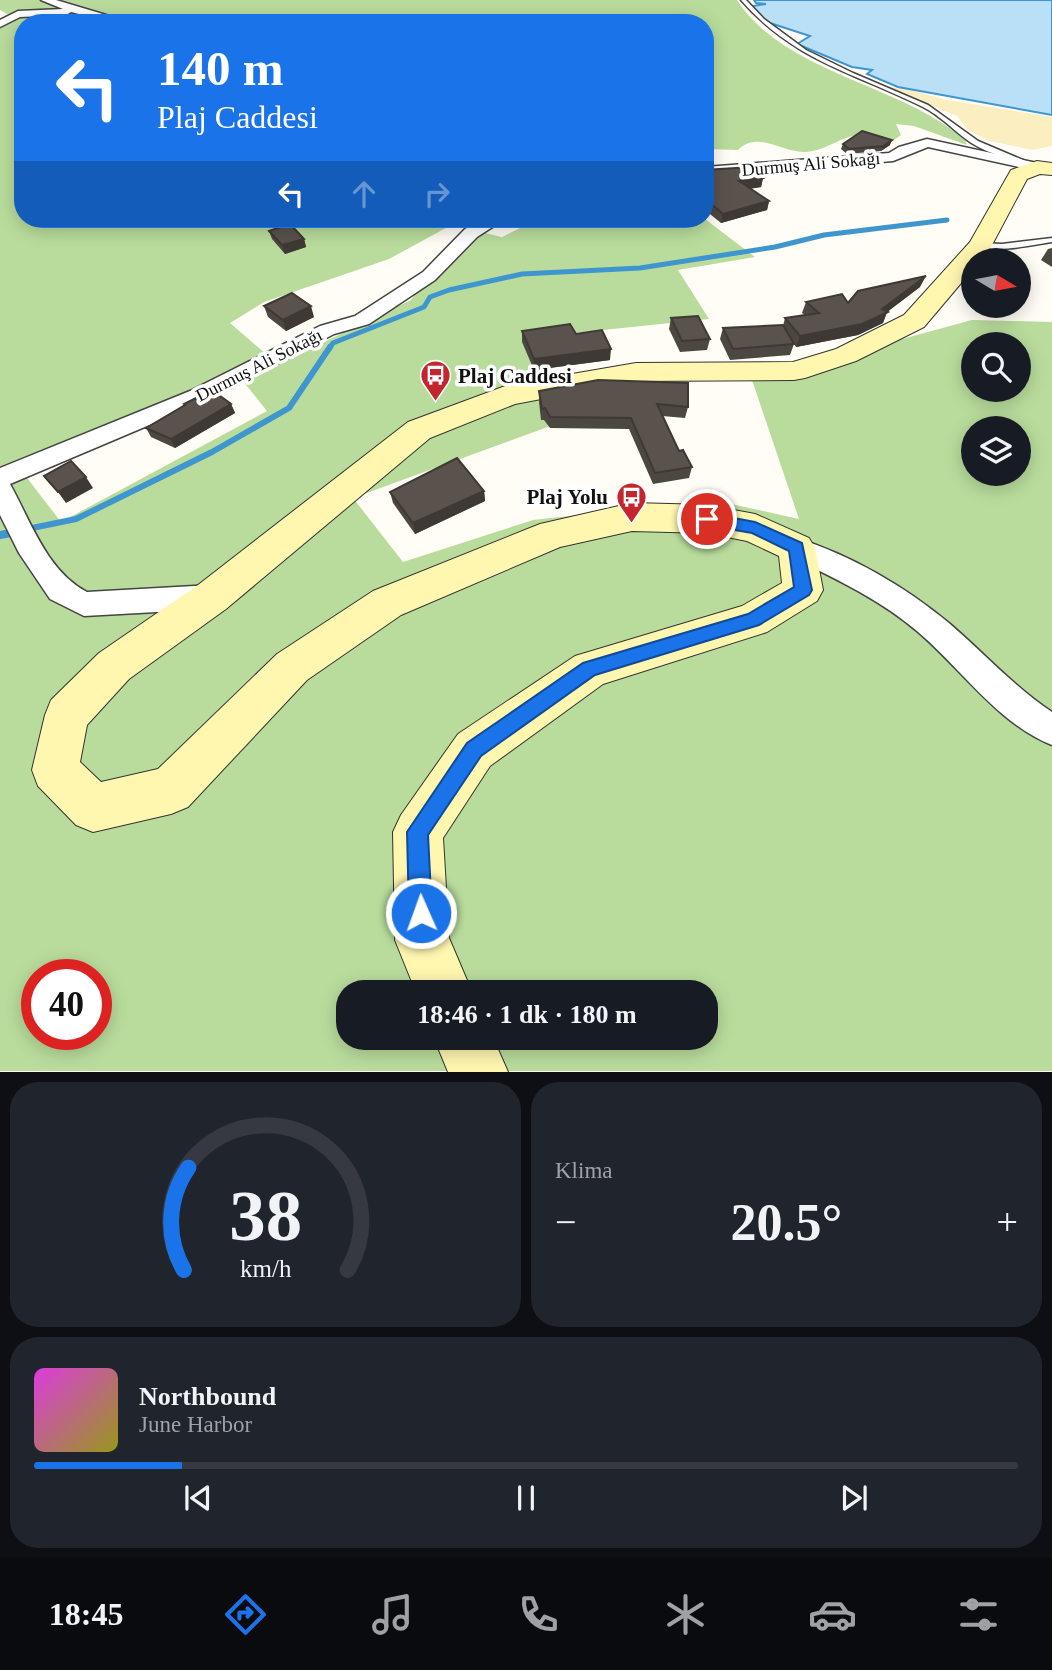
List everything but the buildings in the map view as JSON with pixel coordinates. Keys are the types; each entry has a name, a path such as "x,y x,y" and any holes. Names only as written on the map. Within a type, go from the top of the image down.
{"street":[{"path":"46,0 90,14"},
{"path":"18,14 82,12"},
{"name":"Durmuş Ali Sokağı","path":"714,171 893,158 904,150 927,143 1045,168"},
{"path":"714,156 836,164"},
{"path":"1045,168 1019,175 980,245 914,321 846,355 794,371 636,373 508,395 419,430 212,597 114,666 66,715 55,770 93,808 171,790 292,667 387,603 552,534 632,517 707,519 755,528 887,591 928,623 1032,718 1052,730"},
{"name":"Durmuş Ali Sokağı","path":"0,478 198,396 327,330 362,320 429,276 471,233 481,228"},
{"path":"0,489 28,546 60,591 83,604 212,597"},
{"path":"439,980 422,940 418,832 474,750 590,668 753,620 803,590 796,548"},
{"path":"468,1050 478,1072"}],"lane":[{"path":"743,0 753,14 791,46 927,107 949,120 970,139 1045,168"},
{"path":"980,245 1002,246 1052,240"}],"green space":[{"path":"0,0 737,0 758,25 784,45 813,62 909,104 939,121 965,140 967,145 914,126 896,124 901,135 891,142 858,135 805,152 762,142 746,144 738,150 714,149 714,14 14,14 14,18 0,10"},
{"path":"14,18 14,228 446,228 389,259 264,302 230,323 266,354 163,403 14,461 61,522 267,411 243,381 411,300 426,279 481,232 502,237 520,228 714,228 714,226 755,257 678,270 709,319 526,338 553,425 353,498 403,562 533,520 713,500 799,519 752,380 972,320 1052,322 1052,1071 0,1071 0,26"}],"sand":[{"path":"898,87 947,100 1052,117 1052,146 1032,150 990,141 969,131 957,116 888,88"}],"water":[{"path":"754,0 1052,0 1052,115 898,87 867,74 872,70 852,67 797,44 810,36 770,23 755,14 753,6 766,4 756,3"}],"waterway":[{"path":"329,349 333,343 424,307 430,297 449,290 522,274 640,268 775,247 824,235 947,220"},
{"path":"3,534 76,519 212,452 289,408 330,347"},
{"path":"0,535 11,533"}],"place":[{"name":"Plaj Caddesi","path":"435,403"},
{"name":"Plaj Yolu","path":"631,524"}],"route":[{"path":"421,913 418,832 474,750 590,668 753,620 803,590 796,548 755,528 707,519"}]}
